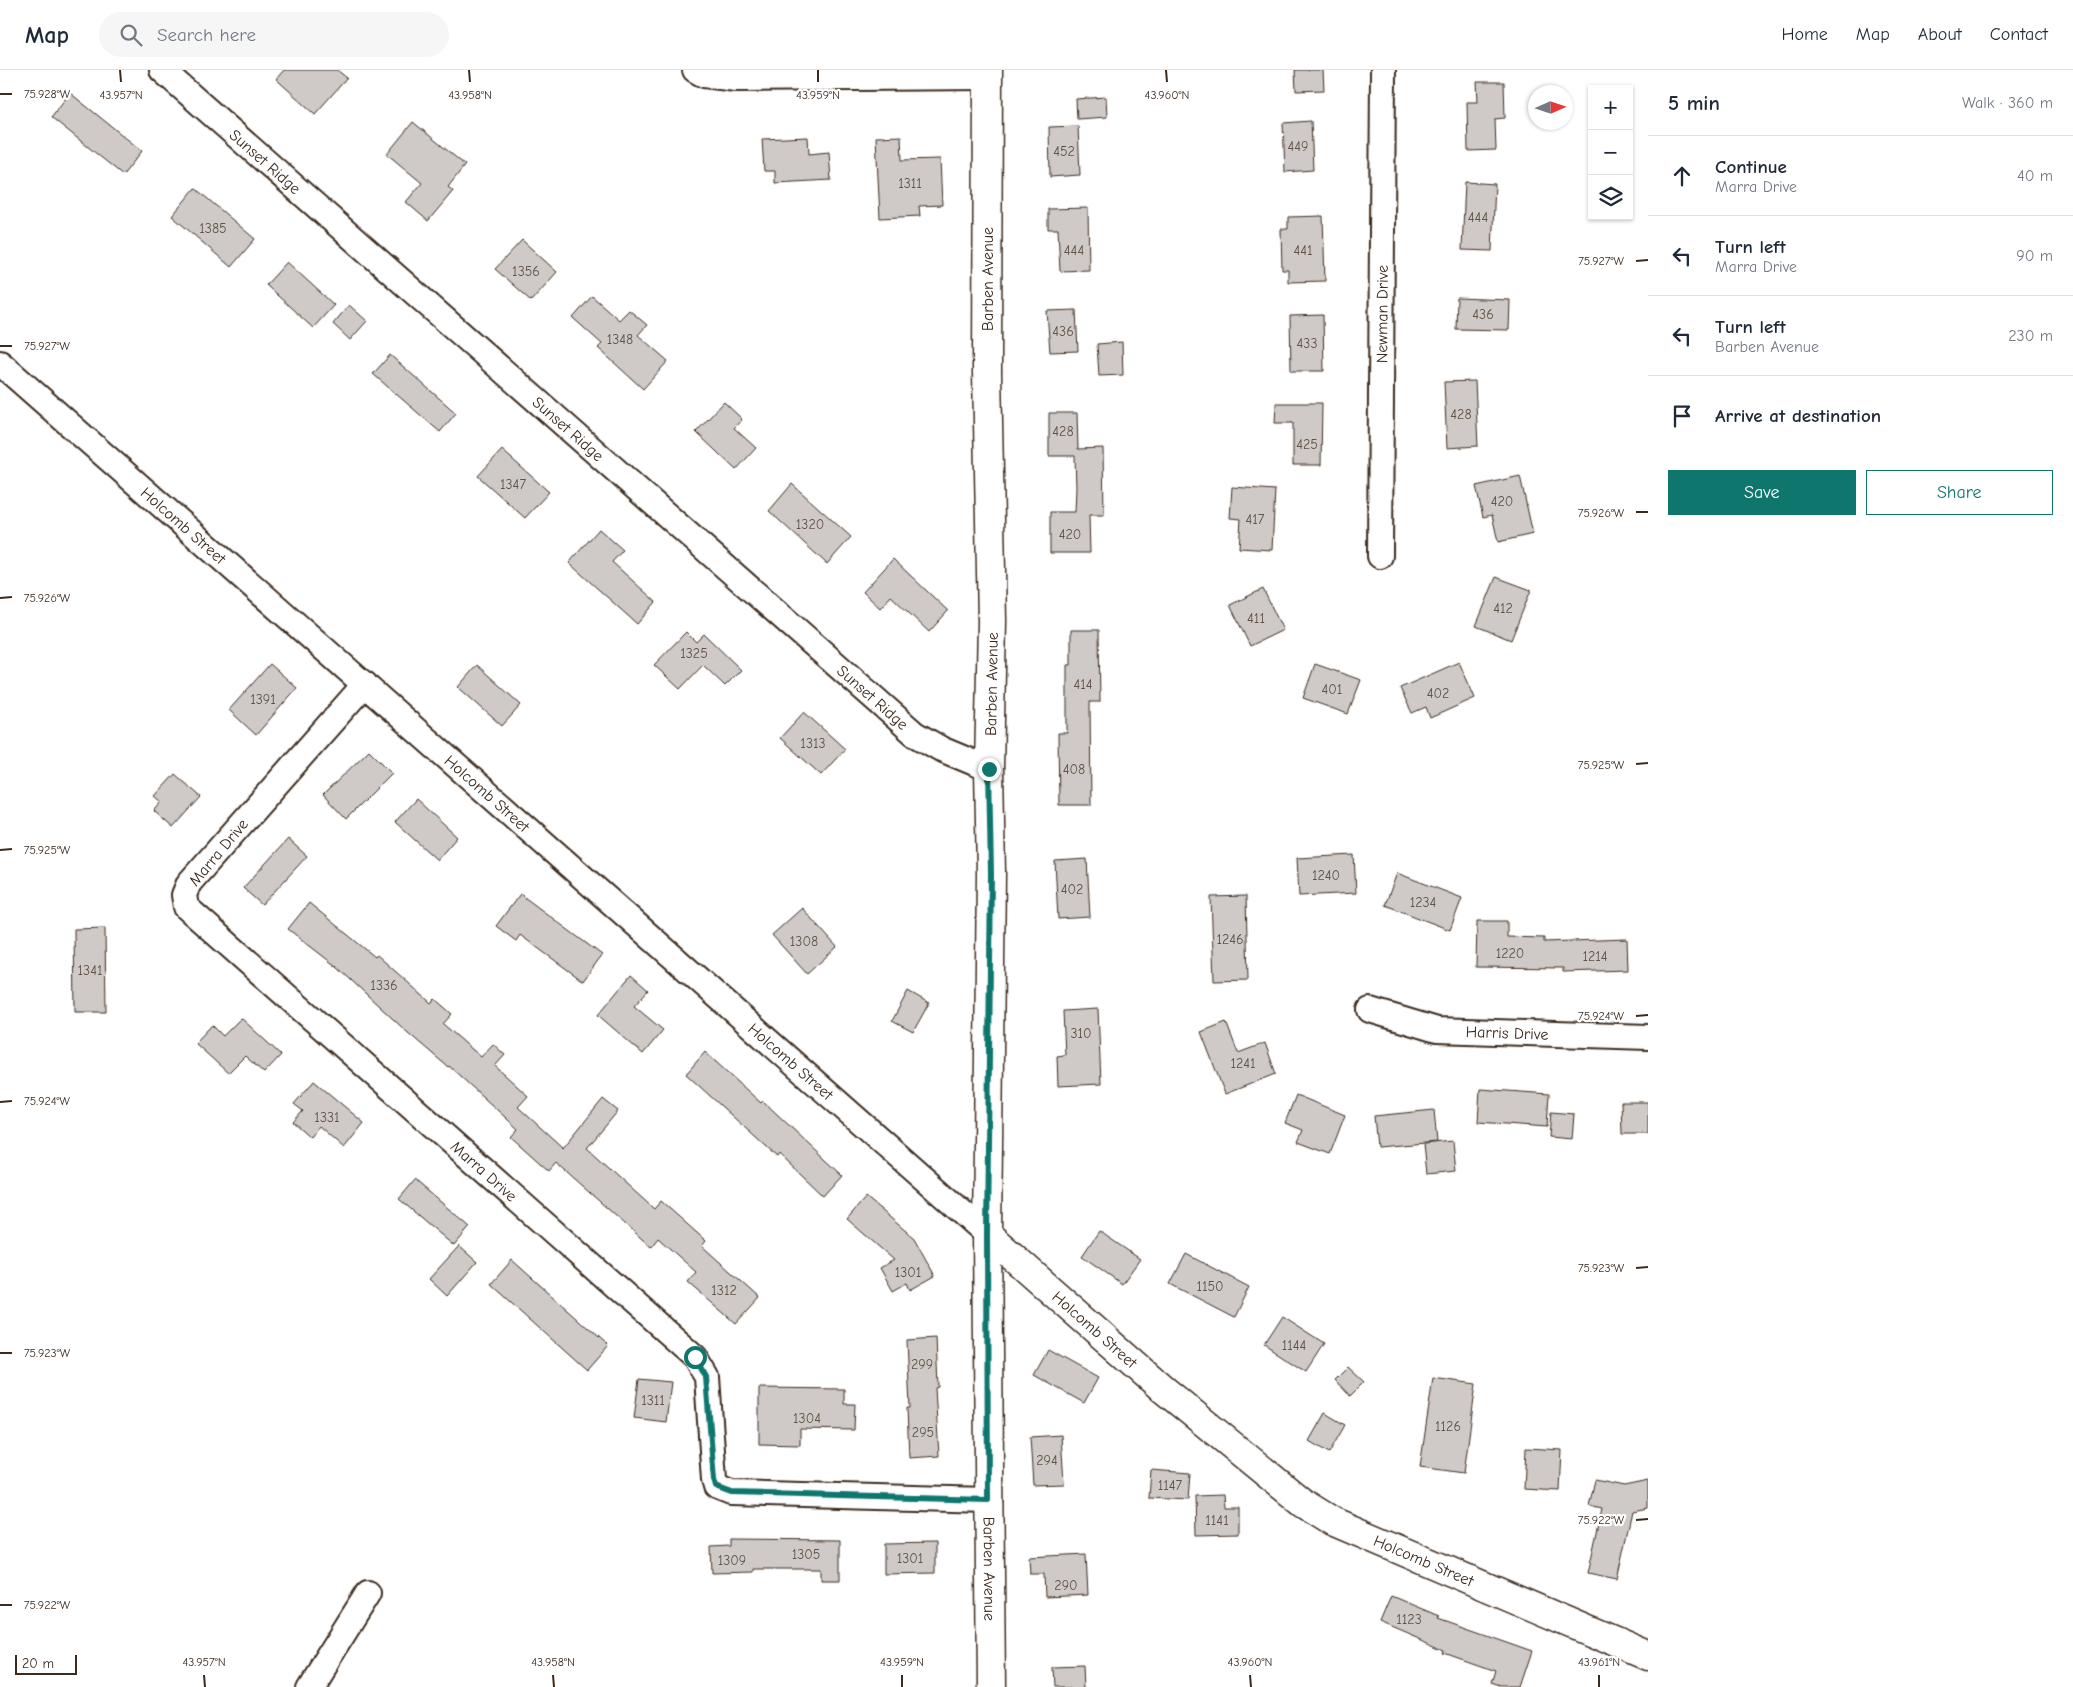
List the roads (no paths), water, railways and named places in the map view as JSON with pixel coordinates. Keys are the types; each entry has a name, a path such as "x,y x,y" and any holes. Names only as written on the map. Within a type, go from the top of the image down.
{"street":[{"name":"Sunset Ridge","path":"162,70 916,734 941,749 989,769"},
{"path":"695,70 704,75 736,79 988,73"},
{"name":"Newman Drive","path":"1380,556 1382,70"},
{"name":"Barben Avenue","path":"988,73 987,372 992,621 989,769 991,874 987,1234 991,1687"},
{"name":"Holcomb Street","path":"0,363 1163,1389 1303,1503 1332,1521 1648,1656"},
{"name":"Marra Drive","path":"365,684 189,883 184,895 186,907 695,1357 706,1377 716,1487 732,1493 988,1500"},
{"name":"Harris Drive","path":"1370,1010 1437,1030 1648,1037"},
{"path":"309,1687 368,1593"}]}
